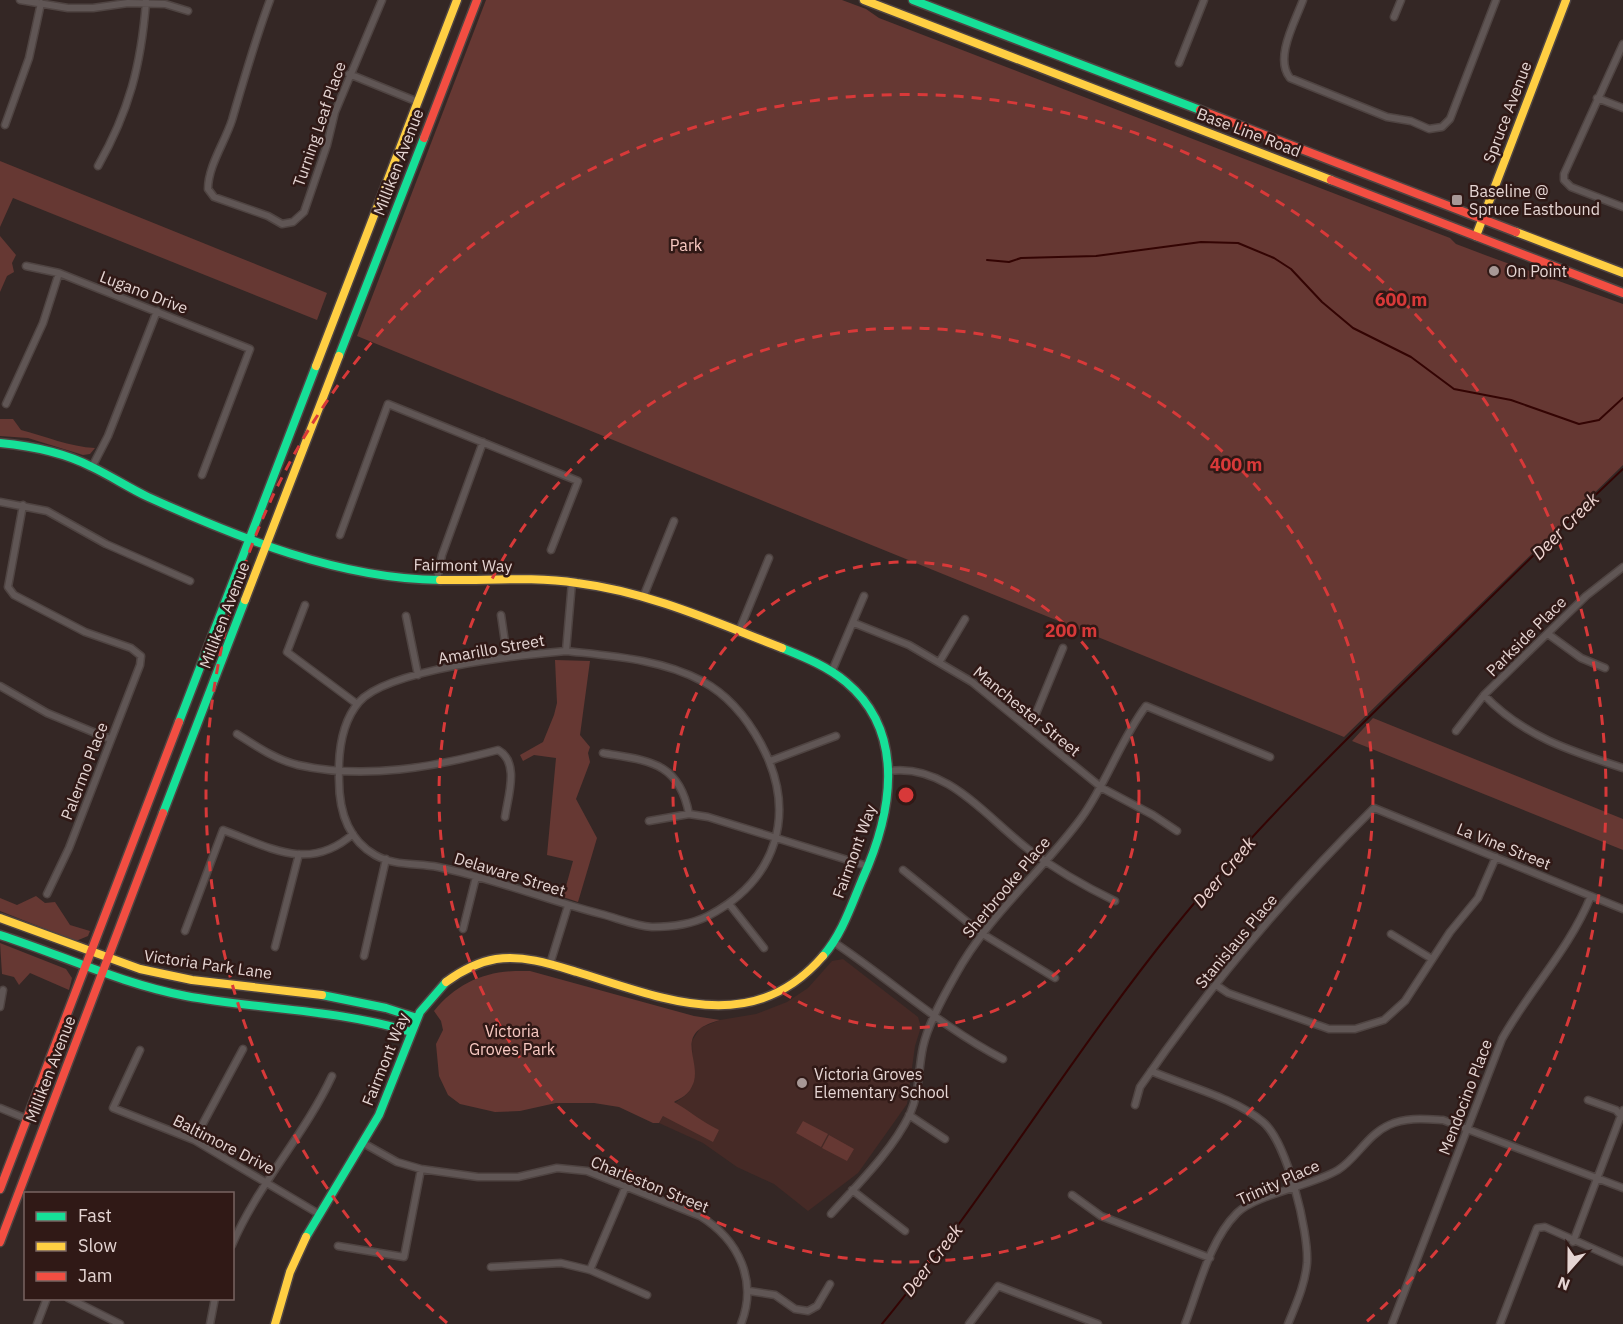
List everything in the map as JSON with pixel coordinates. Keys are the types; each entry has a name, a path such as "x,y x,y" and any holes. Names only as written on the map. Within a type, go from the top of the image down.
{"main road":[{"name":"Milliken Avenue","path":"0,1189 457,0"},
{"name":"Milliken Avenue","path":"0,1242 106,958 477,0"},
{"name":"Base Line Road","path":"864,0 1623,293"},
{"name":"Base Line Road","path":"913,0 1623,273"},
{"name":"Spruce Avenue","path":"1476,236 1566,0"},
{"name":"Fairmont Way","path":"0,443 29,446 59,453 92,467 150,498 268,543 350,570 384,577 437,580 572,582 644,595 739,631 832,671 858,693 873,716 885,743 890,771 890,793 886,814 867,866 834,943 813,969 782,992 763,1002 729,1008 691,1005 550,964 510,958 474,966 439,988 417,1018 383,1109 304,1238 286,1281 275,1324"},
{"name":"Victoria Park Lane","path":"0,918 129,967 190,979 330,995 417,1018"},
{"name":"Victoria Park Lane","path":"0,935 131,983 186,996 310,1009 367,1019 411,1032"}],"street":[{"path":"20,0 68,8 93,8 146,2 165,4 188,11"},
{"path":"92,0 93,8"},
{"name":"Turning Leaf Place","path":"270,0 246,65 231,121 208,178 208,189 214,197 268,216 282,224 293,222 304,212 349,74 382,0"},
{"path":"1179,63 1204,0"},
{"path":"1303,0 1283,58 1283,70 1290,78 1387,117 1411,121 1429,129 1442,127 1450,119 1496,0"},
{"path":"1394,17 1401,0"},
{"path":"98,166 125,114 134,87 142,46 146,2"},
{"path":"5,125 29,58 40,3"},
{"path":"1623,44 1564,174 1564,180 1571,186 1623,207"},
{"path":"349,74 418,102"},
{"path":"1597,98 1623,108"},
{"name":"Lugano Drive","path":"26,266 59,273 250,349 202,475"},
{"path":"6,404 43,323 59,273"},
{"path":"92,467 108,436 157,311"},
{"path":"340,535 388,404 578,481 551,550"},
{"path":"437,580 442,555 483,442"},
{"path":"0,502 47,511 106,544 190,581"},
{"name":"Palermo Place","path":"23,505 8,587 14,595 85,632 131,648 141,656 140,665 69,848 47,894"},
{"path":"644,595 674,521"},
{"path":"739,631 769,558"},
{"name":"Parkside Place","path":"1456,731 1484,695 1586,596 1623,567"},
{"path":"566,651 572,582"},
{"path":"832,671 864,596"},
{"path":"305,605 287,652 357,704"},
{"path":"501,615 507,656"},
{"path":"406,616 418,675"},
{"path":"940,661 965,618"},
{"name":"Manchester Street","path":"854,623 940,661 972,682 1102,788 1153,815 1177,831"},
{"path":"1548,634 1581,658 1605,668"},
{"path":"1030,728 1063,648"},
{"name":"Amarillo Street","path":"339,769 347,721 357,704 371,690 391,681 507,656 566,651 631,659 684,673 704,682 735,707 755,732 770,761 779,800 776,837"},
{"path":"0,686 46,713 110,739"},
{"path":"1484,695 1515,724 1531,733 1585,756 1623,768"},
{"name":"Sherbrooke Place","path":"831,1214 887,1148 909,1115 920,1087 923,1046 954,978 981,933 1046,862 1102,788 1135,720 1146,706 1270,758"},
{"path":"237,734 275,757 299,765 339,769 401,771 498,750 507,755 511,764 505,817"},
{"path":"770,761 836,736"},
{"path":"603,753 645,760 669,771 679,783 689,813"},
{"name":"Delaware Street","path":"339,769 339,801 343,817 353,834 375,855 386,859 442,868 568,906 649,927 691,925 730,905 758,878 776,837"},
{"path":"890,771 911,769 940,779 1046,862 1115,901"},
{"name":"La Vine Street","path":"1374,808 1623,909"},
{"name":"Stanislaus Place","path":"1135,1105 1140,1087 1216,985 1294,893 1374,808"},
{"path":"649,821 689,813 776,837 867,866"},
{"path":"185,931 223,830 282,853 309,855 341,844 353,834"},
{"path":"275,947 299,854"},
{"path":"1216,985 1239,997 1329,1029 1355,1029 1384,1020 1405,1001 1432,959 1478,898 1496,857"},
{"path":"364,956 386,859"},
{"path":"903,870 981,933 1055,978"},
{"path":"463,929 476,877"},
{"name":"Mendocino Place","path":"1392,1324 1502,1039 1518,1011 1568,944 1591,896"},
{"path":"730,905 764,948"},
{"path":"550,964 568,906"},
{"path":"1391,934 1432,959"},
{"path":"834,943 868,965 935,1018 1003,1059"},
{"path":"0,1007 3,990"},
{"path":"194,1140 243,1049"},
{"name":"Baltimore Drive","path":"140,1050 112,1108 194,1140 267,1181 319,1214"},
{"path":"1151,1071 1242,1107 1264,1122 1276,1136 1306,1233 1307,1264 1303,1287 1288,1324"},
{"path":"234,1241 257,1195 308,1122 332,1076"},
{"path":"1573,1242 1622,1115 1616,1110 1588,1100"},
{"path":"0,1108 27,1119"},
{"path":"909,1115 945,1139"},
{"name":"Trinity Place","path":"1185,1324 1210,1258 1224,1229 1239,1211 1340,1168 1370,1136 1390,1124 1415,1118 1443,1120 1623,1188"},
{"name":"Charleston Street","path":"363,1143 397,1162 421,1169 499,1179 570,1167 587,1171 700,1216 716,1226 734,1246 743,1265 749,1291"},
{"path":"338,1246 404,1257 421,1169"},
{"path":"590,1270 626,1186"},
{"path":"852,1190 905,1231"},
{"path":"1072,1195 1101,1216 1210,1258"},
{"path":"1500,1324 1537,1228 1545,1227 1573,1242 1623,1262"},
{"path":"491,1267 561,1263 590,1270 647,1295"},
{"path":"741,1324 748,1303 749,1291 775,1295 795,1309 808,1311 817,1306 830,1284"},
{"path":"969,1324 998,1286 1098,1324"},
{"path":"37,1324 47,1300"},
{"path":"70,1300 120,1324"},
{"path":"210,1324 215,1300"}],"shaded area":[{"name":"Victoria Groves Elementary School","path":"843,959 918,1017 921,1027 915,1046 907,1104 858,1173 808,1211 774,1184 737,1167 703,1143 659,1123 668,1108 686,1095 693,1085 692,1041 700,1028 720,1020 756,1014 787,1002 808,988 832,961"}],"green space":[{"name":"Park","path":"486,0 842,0 866,9 879,18 1450,238 1456,244 1623,304 1623,465 1344,737 357,336"},
{"path":"0,161 327,293 317,320 13,198 0,227"},
{"path":"0,236 16,255 12,263 14,272 7,276 0,292"},
{"path":"0,419 13,419 21,430 95,448 90,454 83,455 28,438 0,436"},
{"path":"555,660 590,661 580,735 590,747 588,753 590,762 576,799 597,838 578,902 563,897 573,861 547,855 556,758 534,755 523,761 520,755 543,742 554,715 557,703"},
{"path":"1373,718 1623,819 1623,850 1352,741"},
{"path":"36,896 45,903 55,902 70,925 90,931 88,936 76,941 0,911 0,898 17,905"},
{"path":"0,943 66,969 72,978 69,990 30,973 19,985 14,977 2,974"},
{"name":"Victoria Groves Park","path":"530,971 694,1016 720,1020 704,1026 695,1033 692,1041 694,1080 690,1090 674,1102 719,1130 713,1142 663,1116 659,1123 653,1123 619,1107 594,1103 556,1103 520,1111 495,1112 460,1104 448,1095 439,1076 436,1044 443,1030 441,1021 434,1011 460,987 480,977"},
{"path":"803,1121 828,1134 821,1147 796,1133"},
{"path":"829,1135 854,1149 847,1161 822,1148"}],"waterway":[{"path":"987,260 1009,262 1021,258 1096,256 1201,242 1238,243 1274,258 1291,269 1322,302 1353,328 1411,357 1454,389 1511,400 1579,424 1599,420 1623,398"},
{"name":"Deer Creek","path":"882,1324 957,1227 1135,978 1231,861 1323,763 1623,469"}],"traffic: fast":[{"path":"913,0 1200,110"},
{"path":"339,356 424,138"},
{"path":"179,722 316,366"},
{"path":"0,443 36,448 70,457 148,497 218,527 290,553 365,572 402,578 440,580"},
{"path":"163,813 245,600"},
{"path":"782,648 807,658 846,682 866,703 879,726 886,751 888,777 886,803 880,829 846,919 836,939 823,956"},
{"path":"0,935 115,977 162,991 214,1001 327,1014 383,1024 411,1032"},
{"path":"306,1237 379,1115 420,1012 446,982"},
{"path":"322,995 386,1008 417,1018"}],"traffic: slow":[{"path":"316,366 457,0"},
{"path":"864,0 1331,180"},
{"path":"1476,236 1566,0"},
{"path":"1516,232 1623,273"},
{"path":"245,600 339,356"},
{"path":"440,580 543,580 604,587 681,609 782,648"},
{"path":"0,918 140,969 192,980 322,995"},
{"path":"446,982 483,962 517,958 547,963 675,1000 706,1005 737,1004 767,997 796,981 823,956"},
{"path":"275,1324 290,1272 306,1237"}],"traffic: jam":[{"path":"424,138 477,0"},
{"path":"1200,110 1516,232"},
{"path":"1331,180 1623,293"},
{"path":"0,1189 179,722"},
{"path":"0,1242 163,813"}],"place":[{"name":"Baseline @ Spruce Eastbound","path":"1457,200"},
{"name":"On Point","path":"1494,271"},
{"name":"Victoria Groves Elementary School","path":"802,1083"}]}
